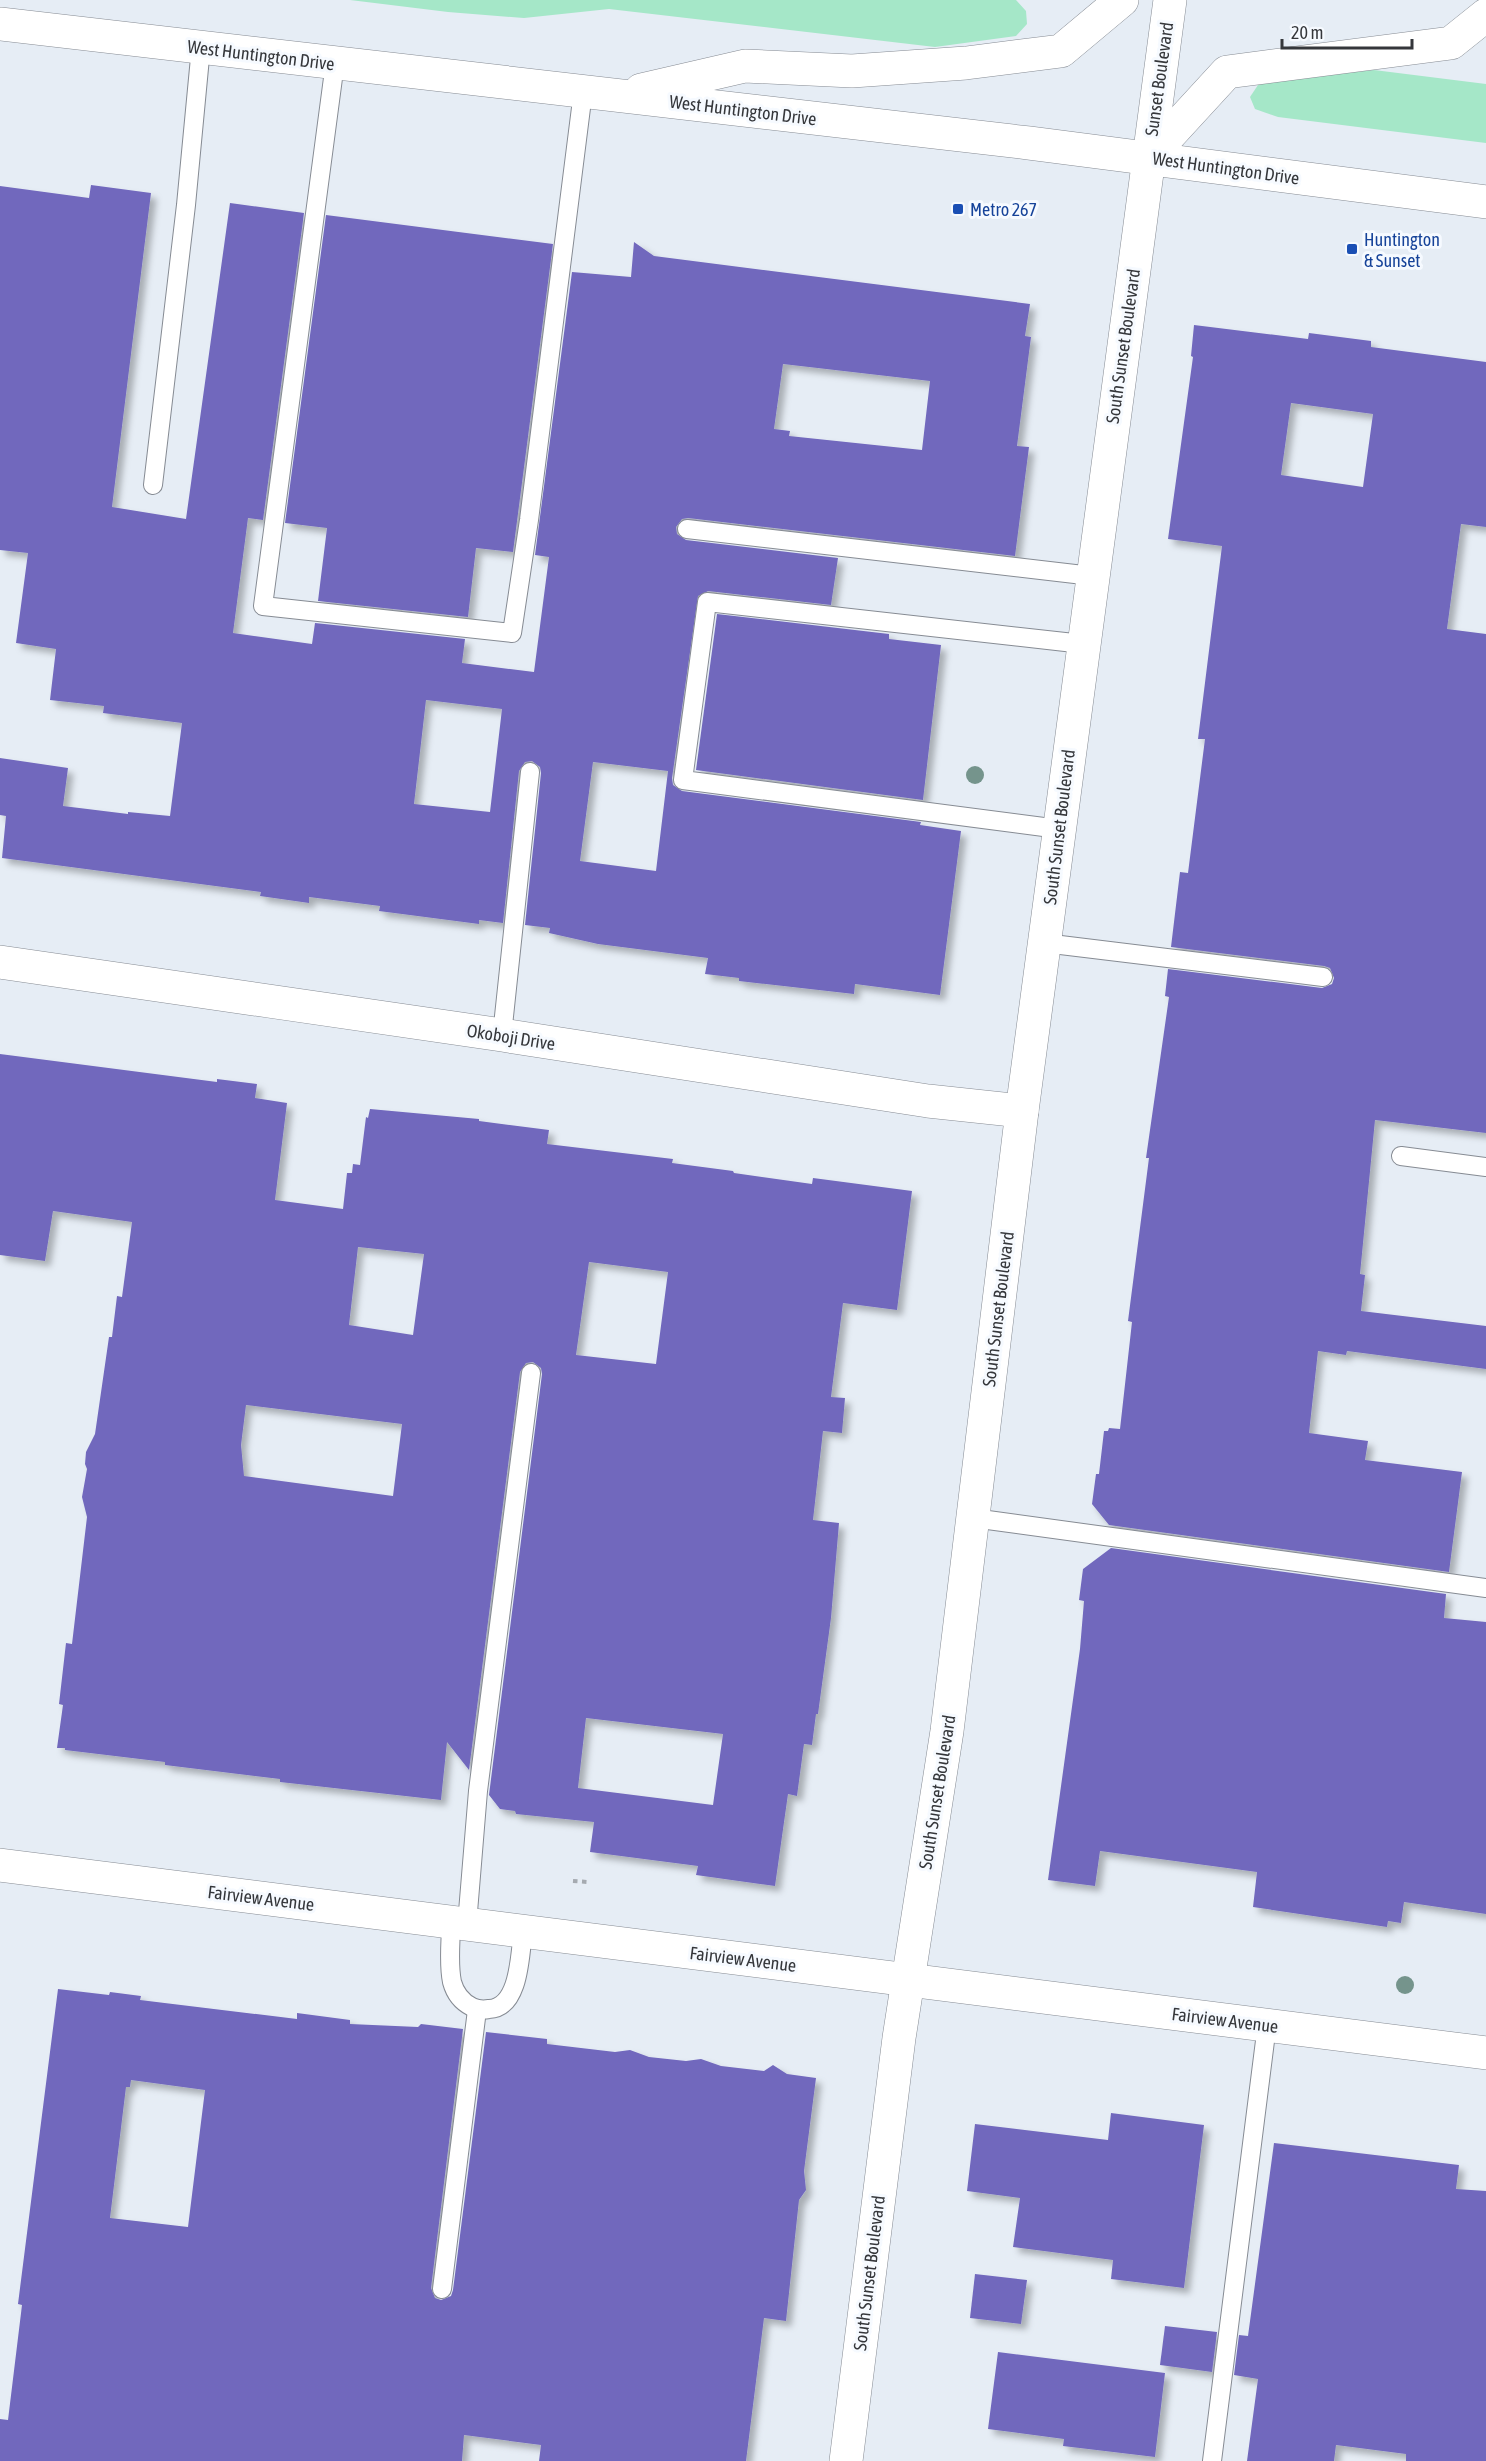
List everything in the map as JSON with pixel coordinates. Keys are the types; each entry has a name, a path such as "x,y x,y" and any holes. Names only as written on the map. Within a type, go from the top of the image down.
{"main road":[{"path":"616,96 745,66 852,71 966,63 1061,51 1122,0"},
{"name":"Sunset Boulevard","path":"1148,158 1170,0"},
{"path":"1148,158 1227,72 1451,43 1486,15"},
{"name":"West Huntington Drive","path":"0,24 1148,158 1486,202"},
{"name":"South Sunset Boulevard","path":"846,2461 908,1980 947,1731 1022,1111 1148,158"},
{"name":"Okoboji Drive","path":"0,962 502,1035 928,1101 1022,1111"},
{"name":"Fairview Avenue","path":"0,1864 1486,2053"}],"lane":[{"path":"153,485 186,205 201,47"},
{"path":"335,63 263,606 512,633 529,520 583,92"},
{"path":"687,529 1092,576"},
{"path":"1059,829 683,780 707,602 1083,644"},
{"path":"502,1035 531,772"},
{"path":"1044,943 1323,977"},
{"path":"1401,1156 1486,1167"},
{"path":"523,1931 515,1985 508,2000 495,2009 477,2010 466,2004 457,1994 452,1983 531,1373"},
{"path":"973,1518 1486,1588"},
{"path":"442,2289 477,2010"},
{"path":"1212,2461 1267,2025"}],"path":[{"path":"573,1881 588,1882"}],"green space":[{"path":"350,0 1016,0 1026,11 1027,24 1016,36 935,47 609,9 524,18 448,12"},
{"path":"1374,70 1486,84 1486,143 1278,117 1255,109 1250,97 1260,82"}],"building":[{"path":"91,185 151,193 112,507 186,519 230,203 304,213 263,520 248,518 233,633 312,644 315,623 465,639 462,663 534,672 549,557 535,555 572,272 631,277 634,242 654,256 1030,304 1025,336 1031,337 1017,446 1029,447 1015,556 688,518 682,519 676,527 677,534 686,540 838,558 831,605 708,591 698,596 672,778 673,785 682,791 921,822 920,825 961,831 940,995 855,984 854,994 739,981 739,978 705,974 708,958 598,944 549,933 550,928 525,925 541,773 540,767 532,761 525,762 519,771 503,923 479,920 479,924 379,911 380,906 309,897 309,903 260,896 261,892 2,858 6,816 0,815 0,758 68,768 63,806 128,814 128,812 170,816 182,723 103,713 104,706 50,700 56,649 16,643 28,553 0,550 0,186 89,198","holes":["783,364 930,381 922,450 789,436 790,431 774,429","426,700 502,709 490,812 414,804","593,762 668,771 656,871 580,861"]},
{"path":"326,215 553,244 513,552 476,548 468,617 318,601 327,528 285,523"},
{"path":"1194,325 1308,339 1309,333 1371,341 1371,347 1486,362 1486,527 1461,524 1447,629 1486,634 1486,1133 1375,1120 1360,1274 1365,1275 1361,1311 1486,1326 1486,1369 1347,1351 1346,1355 1318,1351 1309,1433 1368,1441 1365,1460 1462,1472 1449,1572 1109,1525 1092,1504 1096,1474 1099,1474 1104,1431 1108,1431 1109,1428 1120,1429 1132,1322 1128,1321 1149,1158 1146,1158 1169,997 1165,996 1168,969 1322,988 1332,984 1334,978 1330,968 1324,966 1171,947 1180,872 1188,873 1205,739 1198,739 1222,546 1168,539 1193,357 1191,356","holes":["1291,403 1373,414 1363,487 1281,475"]},
{"path":"717,614 889,634 889,639 941,645 923,800 696,770"},
{"path":"0,1054 217,1082 217,1079 257,1084 255,1098 287,1103 275,1200 343,1209 347,1173 352,1173 353,1164 360,1165 366,1117 368,1118 370,1109 479,1119 479,1121 549,1130 547,1144 673,1159 672,1163 733,1171 734,1173 812,1184 813,1178 912,1191 897,1310 843,1303 831,1397 845,1398 842,1433 823,1431 813,1520 839,1523 831,1618 812,1745 804,1744 797,1796 788,1794 775,1886 696,1875 698,1866 590,1852 594,1822 516,1814 515,1811 500,1809 489,1795 542,1374 541,1368 533,1362 526,1363 520,1372 469,1770 447,1742 441,1800 280,1782 280,1779 165,1765 165,1762 57,1748 63,1705 59,1704 66,1643 72,1644 87,1517 82,1497 87,1469 86,1452 95,1434 117,1296 122,1297 132,1222 53,1211 45,1261 0,1255","holes":["358,1247 424,1254 413,1335 349,1325","589,1262 668,1272 656,1364 576,1355","246,1405 402,1424 393,1496 244,1476 241,1445","586,1718 723,1734 713,1805 578,1788"]},
{"path":"1111,1548 1446,1594 1444,1618 1486,1622 1486,1914 1404,1902 1401,1923 1388,1921 1387,1927 1253,1907 1257,1872 1100,1851 1095,1886 1048,1880 1080,1649 1084,1601 1079,1600 1083,1569"},
{"path":"58,1989 109,1995 110,1992 141,1996 140,2000 297,2019 297,2013 350,2020 350,2024 418,2027 421,2024 463,2029 431,2288 435,2298 441,2300 451,2296 453,2290 486,2032 547,2039 547,2044 615,2052 630,2050 649,2057 686,2061 701,2059 721,2066 764,2071 773,2065 787,2074 816,2078 804,2171 806,2190 799,2200 786,2321 764,2318 746,2461 539,2461 541,2445 464,2435 462,2461 0,2461 0,2419 8,2420 22,2305 18,2304","holes":["131,2080 205,2090 188,2227 110,2218 126,2087 130,2087"]},
{"path":"1111,2113 1204,2125 1184,2288 1111,2279 1113,2260 1013,2247 1020,2198 967,2191 975,2124 1108,2140"},
{"path":"1274,2143 1459,2165 1456,2189 1486,2191 1486,2461 1406,2461 1406,2454 1336,2445 1334,2461 1247,2461 1258,2379 1234,2375 1239,2335 1248,2336"},
{"path":"975,2274 1027,2280 1021,2324 970,2318"},
{"path":"1165,2326 1217,2332 1212,2372 1160,2365"},
{"path":"998,2352 1165,2373 1155,2457 1063,2446 1064,2439 988,2429"}],"place":[{"name":"Metro 267","path":"958,209"},
{"name":"Huntington & Sunset","path":"1352,249"}]}
